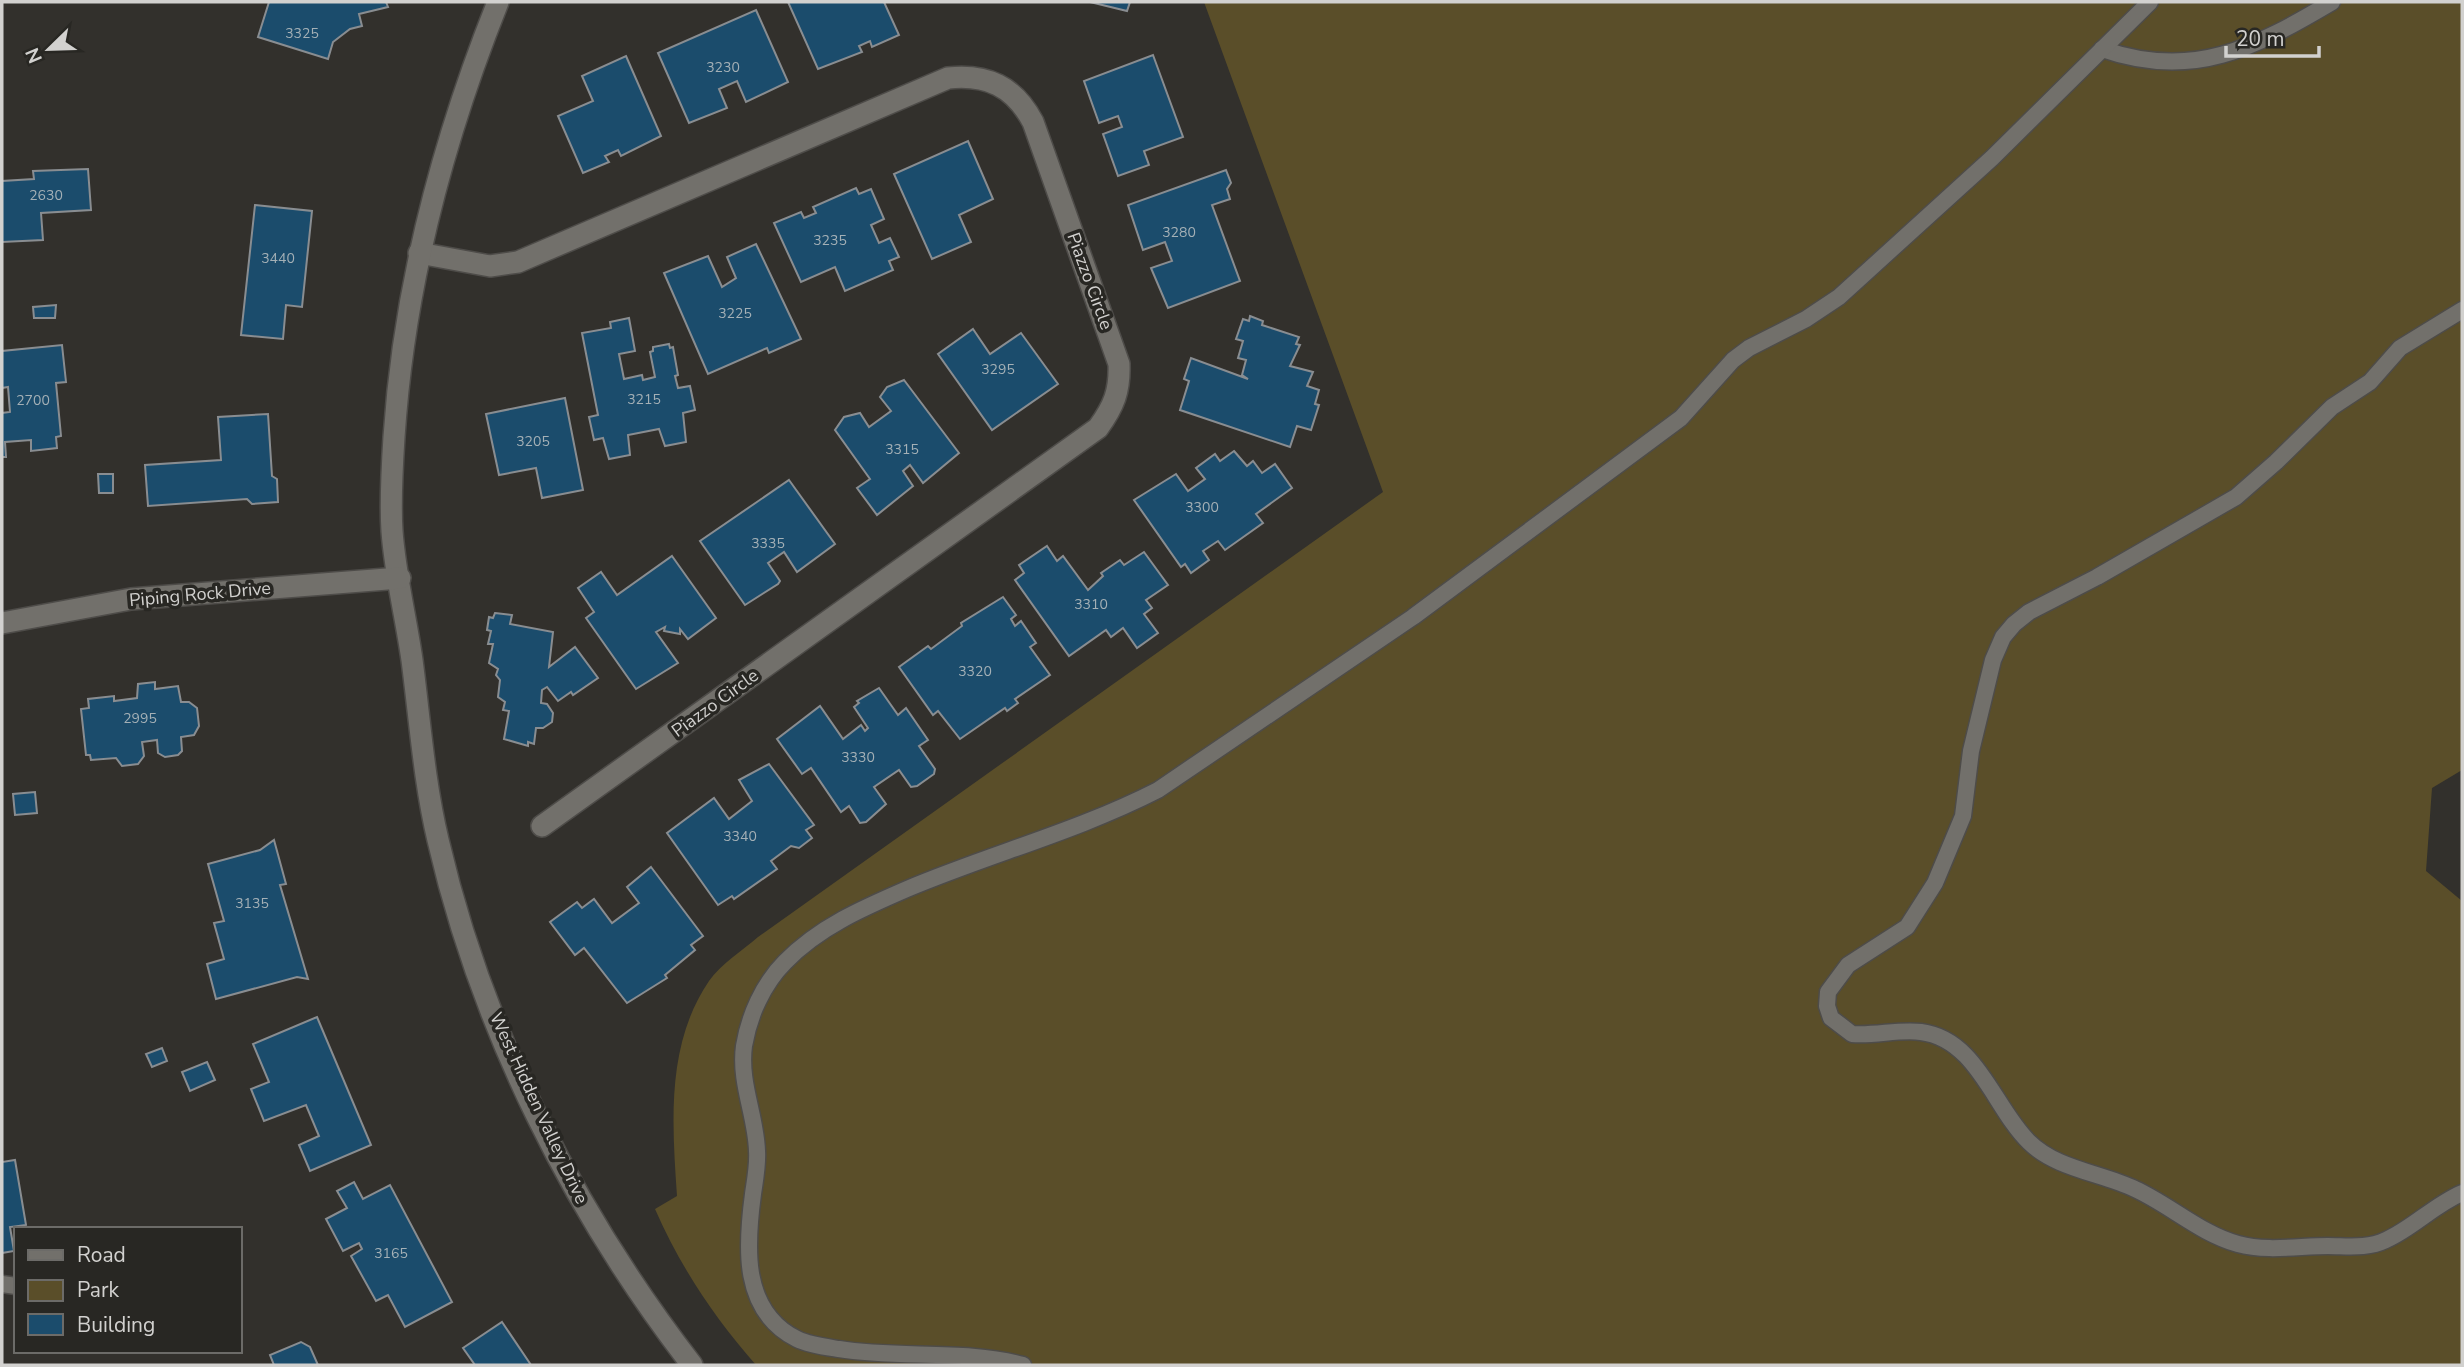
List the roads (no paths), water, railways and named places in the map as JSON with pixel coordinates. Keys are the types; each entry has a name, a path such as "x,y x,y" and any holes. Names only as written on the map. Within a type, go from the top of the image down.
{"street":[{"name":"West Hidden Valley Drive","path":"498,2 458,108 438,171 419,253 402,349 394,438 392,533 421,747 438,841 468,942 503,1039 552,1144 602,1239 692,1365"},
{"name":"Piazzo Circle","path":"419,253 490,266 518,262 948,78 972,76 994,81 1013,93 1033,122 1119,364 1120,387 1112,409 1098,428 542,826"},
{"name":"Piping Rock Drive","path":"2,622 131,599 400,578"}],"lane":[{"path":"1023,1365 998,1360 865,1353 828,1347 799,1340 780,1327 764,1309 753,1286 749,1264 748,1240 757,1150 746,1088 744,1048 753,1013 766,986 784,962 841,919 869,905 961,866 1119,810 1158,790 1413,617 1681,418 1733,360 1749,348 1806,319 1839,297 1992,158 2150,2"},
{"path":"2102,49 2158,61 2196,62 2214,59 2246,48 2332,2"},
{"path":"2462,310 2400,348 2370,382 2332,407 2236,497 2097,577 2029,612 2014,624 2003,637 1990,669 1971,751 1963,816 1935,883 1907,926 1848,965 1834,980 1827,1006 1831,1018 1852,1034 1919,1031 1939,1036 1957,1048 1974,1066 2013,1124 2043,1153 2132,1187 2217,1236 2239,1244 2287,1248 2370,1245 2401,1232 2434,1207 2462,1193"}]}
